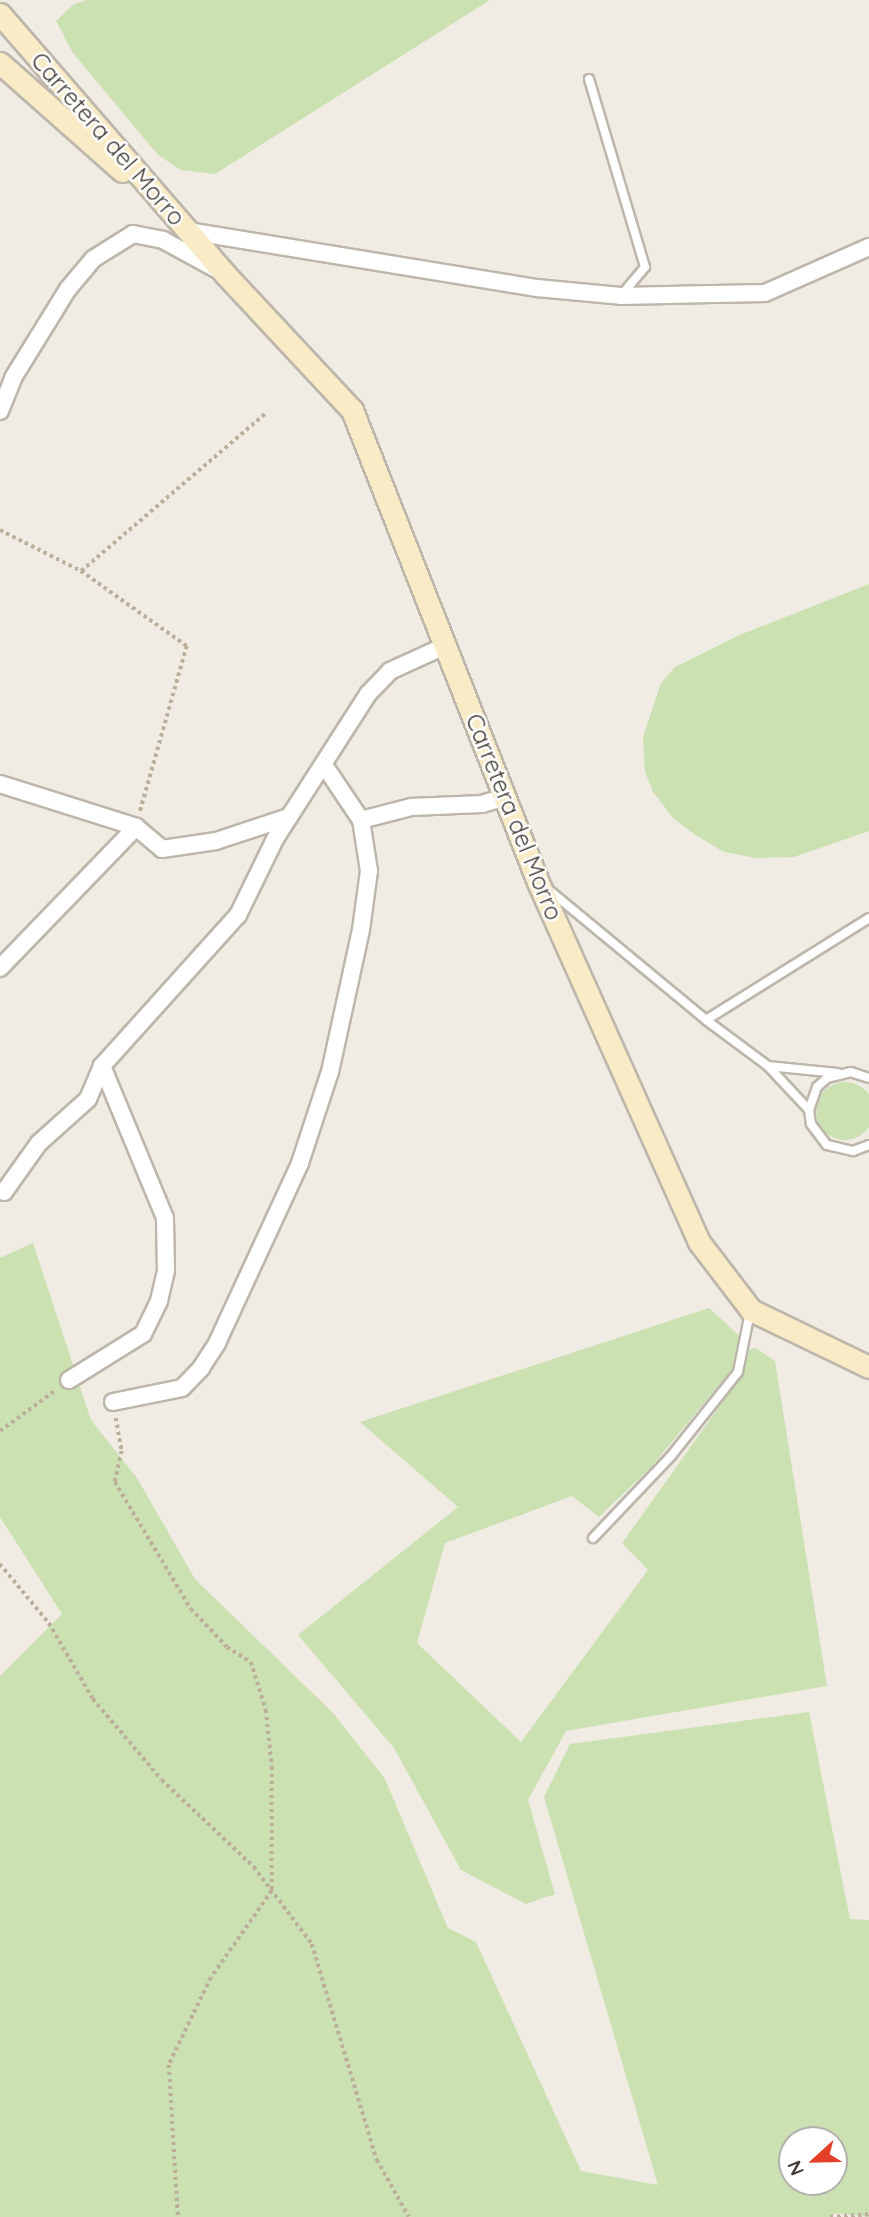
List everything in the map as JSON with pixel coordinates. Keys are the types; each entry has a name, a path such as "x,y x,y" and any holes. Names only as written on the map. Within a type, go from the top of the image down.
{"main road":[{"name":"Carretera del Morro","path":"0,14 226,275 352,410 447,645 538,882 699,1242 751,1310 869,1367"},
{"name":"Carretera del Morro","path":"0,63 188,231"}],"street":[{"path":"188,231 537,288 621,296 765,293 869,247"},
{"path":"0,411 13,378 68,289 93,258 133,234 163,240 226,275"},
{"path":"4,1192 39,1143 88,1099 102,1066 237,915 289,817 368,694 390,671 447,645"},
{"path":"113,1402 182,1388 201,1368 217,1343 300,1163 330,1072 361,930 369,871 361,820 324,765"},
{"path":"0,784 136,827 162,849 216,841 289,817"},
{"path":"361,820 411,807 482,804 505,797"},
{"path":"0,968 136,827"},
{"path":"69,1380 144,1334 159,1301 166,1271 164,1218 102,1066"}],"lane":[{"path":"589,79 645,267 621,296"},
{"path":"538,882 706,1020 768,1066 809,1110 817,1136 827,1145 853,1151 869,1145"},
{"path":"706,1020 869,918"},
{"path":"768,1066 869,1078"},
{"path":"809,1110 817,1087 838,1073"},
{"path":"593,1538 671,1455 738,1372 751,1310"}],"path":[{"path":"81,571 267,412"},
{"path":"0,530 81,571 187,646 136,827"},
{"path":"0,1431 69,1380"},
{"path":"113,1402 122,1451 115,1482 191,1609 227,1647 251,1662 266,1710 272,1767 272,1891 211,1978 169,2065 178,2217"},
{"path":"0,1564 49,1623 93,1699 162,1780 254,1867 312,1944 377,2160 409,2217"},
{"path":"830,2217 869,2214"}],"green space":[{"path":"86,0 490,0 215,174 181,170 158,155 73,53 56,21 74,4"},
{"path":"869,584 869,831 794,857 756,858 724,852 674,819 653,792 645,772 643,737 661,683 675,667 737,636"},
{"path":"845,1082 861,1087 869,1095 874,1111 869,1127 861,1135 845,1140 829,1135 821,1127 816,1111 821,1095 829,1087"},
{"path":"33,1243 91,1420 137,1478 195,1579 334,1714 385,1779 448,1928 476,1942 581,2171 658,2185 544,1797 570,1744 809,1712 850,1919 869,1920 869,2217 836,2213 830,2217 0,2217 0,1676 62,1614 0,1517 0,1258"},
{"path":"709,1308 742,1338 734,1367 650,1468 599,1517 572,1496 445,1543 417,1643 521,1742 648,1570 622,1543 734,1386 750,1349 756,1348 775,1361 827,1686 566,1731 528,1800 555,1894 526,1904 461,1870 394,1748 298,1635 458,1507 360,1422"}]}
